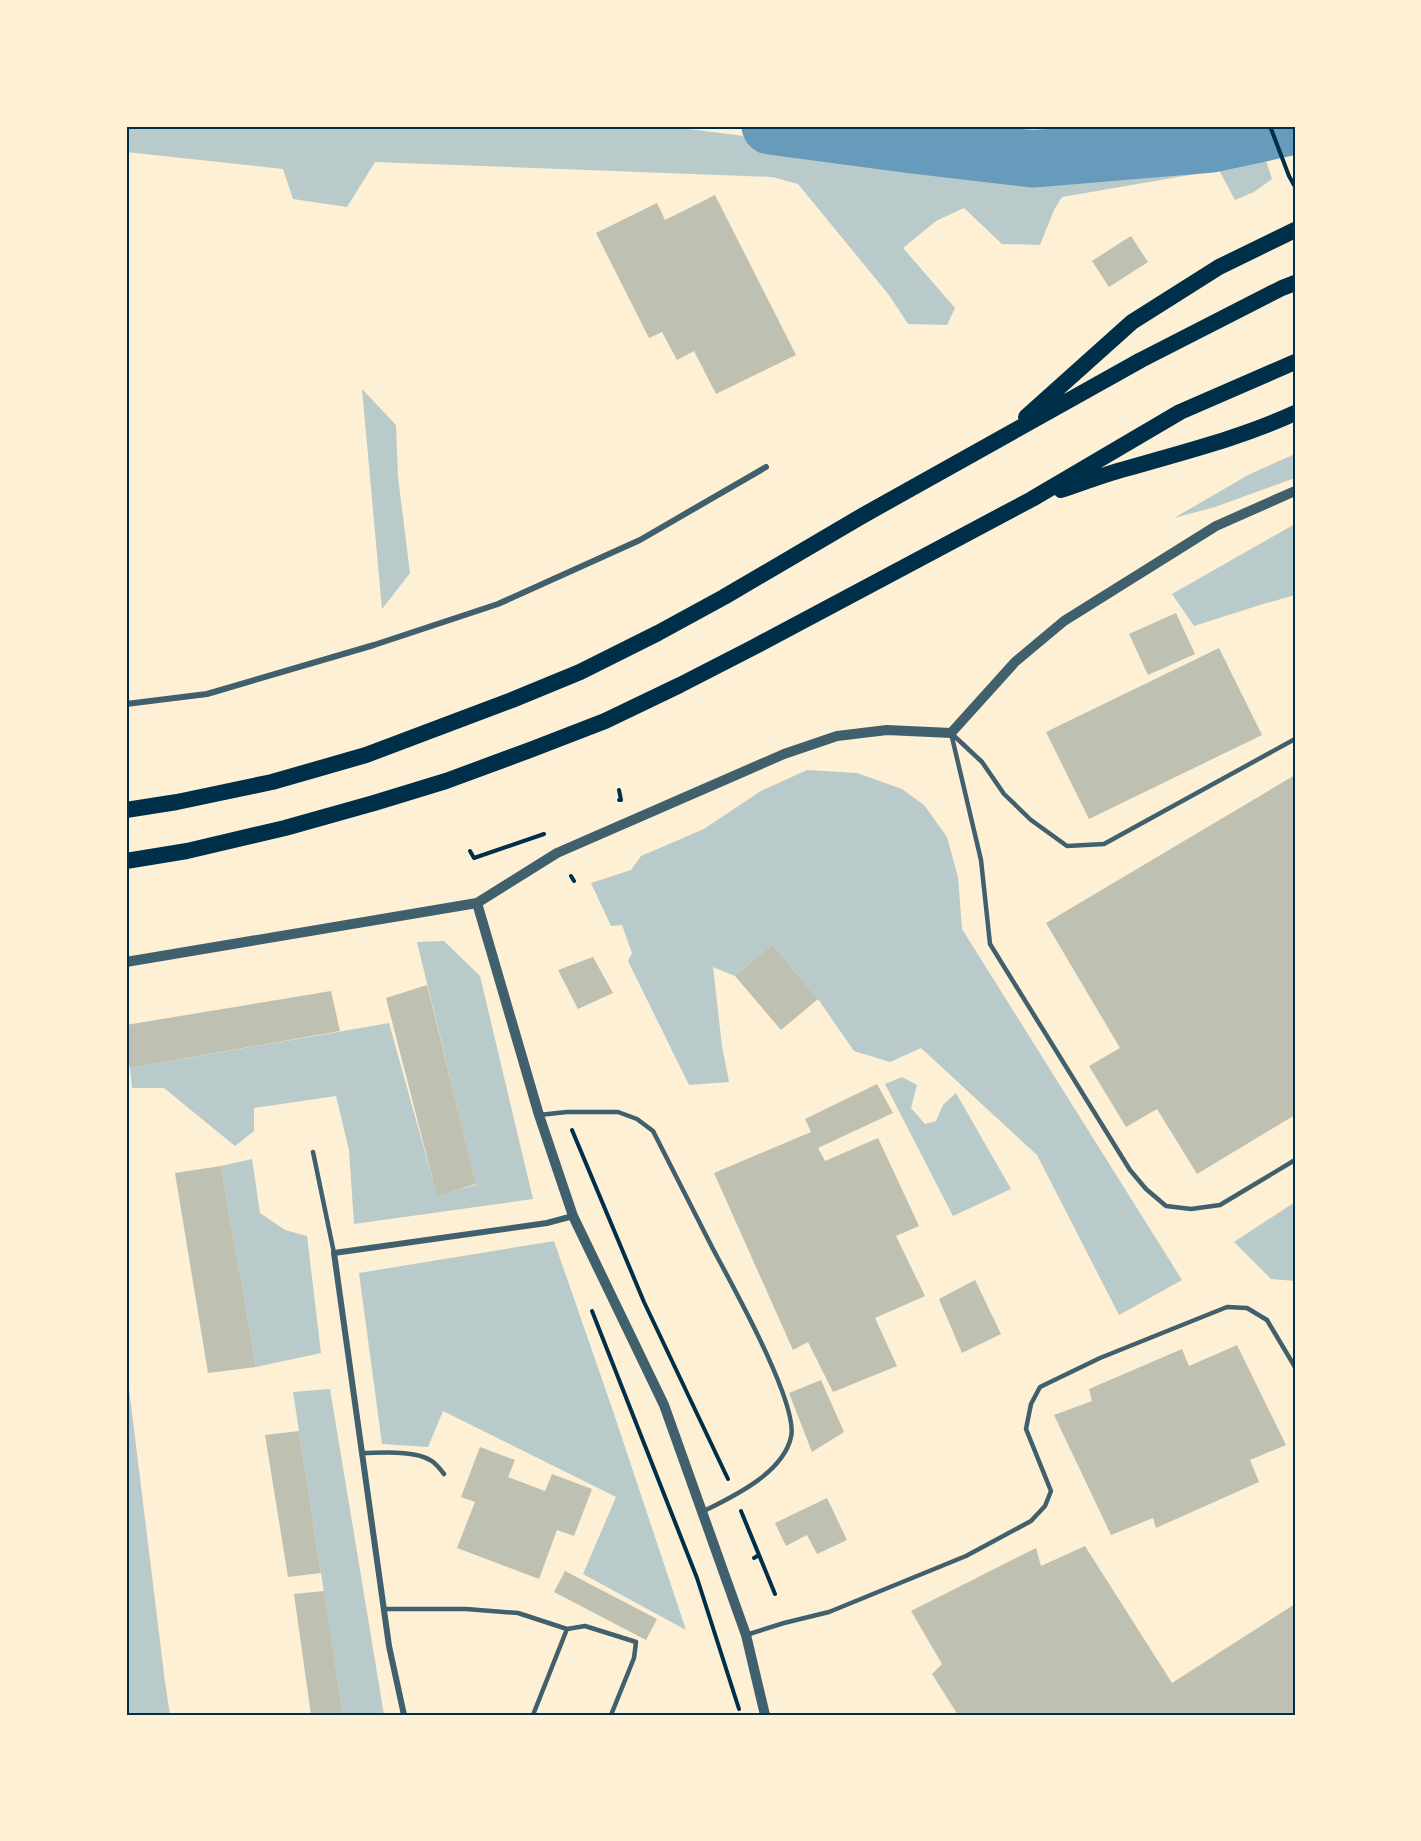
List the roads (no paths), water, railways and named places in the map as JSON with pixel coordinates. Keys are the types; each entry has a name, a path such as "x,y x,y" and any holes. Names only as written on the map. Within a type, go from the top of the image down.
{"highway":[{"path":"1003,437 1132,322 1219,267 1295,230"},
{"path":"126,810 272,782 366,755 580,672 723,597 862,516 1141,360 1295,283"},
{"path":"126,861 187,851 296,825 446,781 605,720 680,685 1032,499 1180,412 1295,362"},
{"path":"1032,499 1130,467 1198,450 1272,424 1295,413"}],"street":[{"path":"126,704 207,694 374,645 498,604 640,540 766,468"},
{"path":"126,962 477,903 557,853 784,754 837,736 887,730 951,733 1015,662 1064,621 1216,526 1295,491"},
{"path":"477,903 539,1115 573,1216 664,1405 746,1635 765,1715"},
{"path":"404,1715 389,1646 334,1253 547,1223 573,1216"}],"lane":[{"path":"951,733 982,762 1004,794 1031,820 1067,846 1104,843 1295,739"},
{"path":"951,733 981,860 990,944 1130,1170 1146,1189 1166,1206 1191,1209 1220,1205 1295,1160"},
{"path":"539,1115 567,1112 618,1112 637,1119 652,1131 762,1342 790,1413 792,1435 785,1454 755,1483 702,1512"},
{"path":"313,1152 334,1253"},
{"path":"746,1635 829,1612 966,1556 1031,1521 1045,1506 1051,1491 1026,1430 1031,1404 1040,1387 1100,1358 1227,1307 1247,1308 1267,1320 1295,1367"},
{"path":"363,1453 421,1456 431,1460 444,1474"},
{"path":"385,1610 466,1609 518,1613 567,1629 585,1626 636,1642 633,1658 611,1715"},
{"path":"533,1715 567,1629"}],"waterway":[{"path":"770,126 1033,159 1212,144 1295,126"}]}
